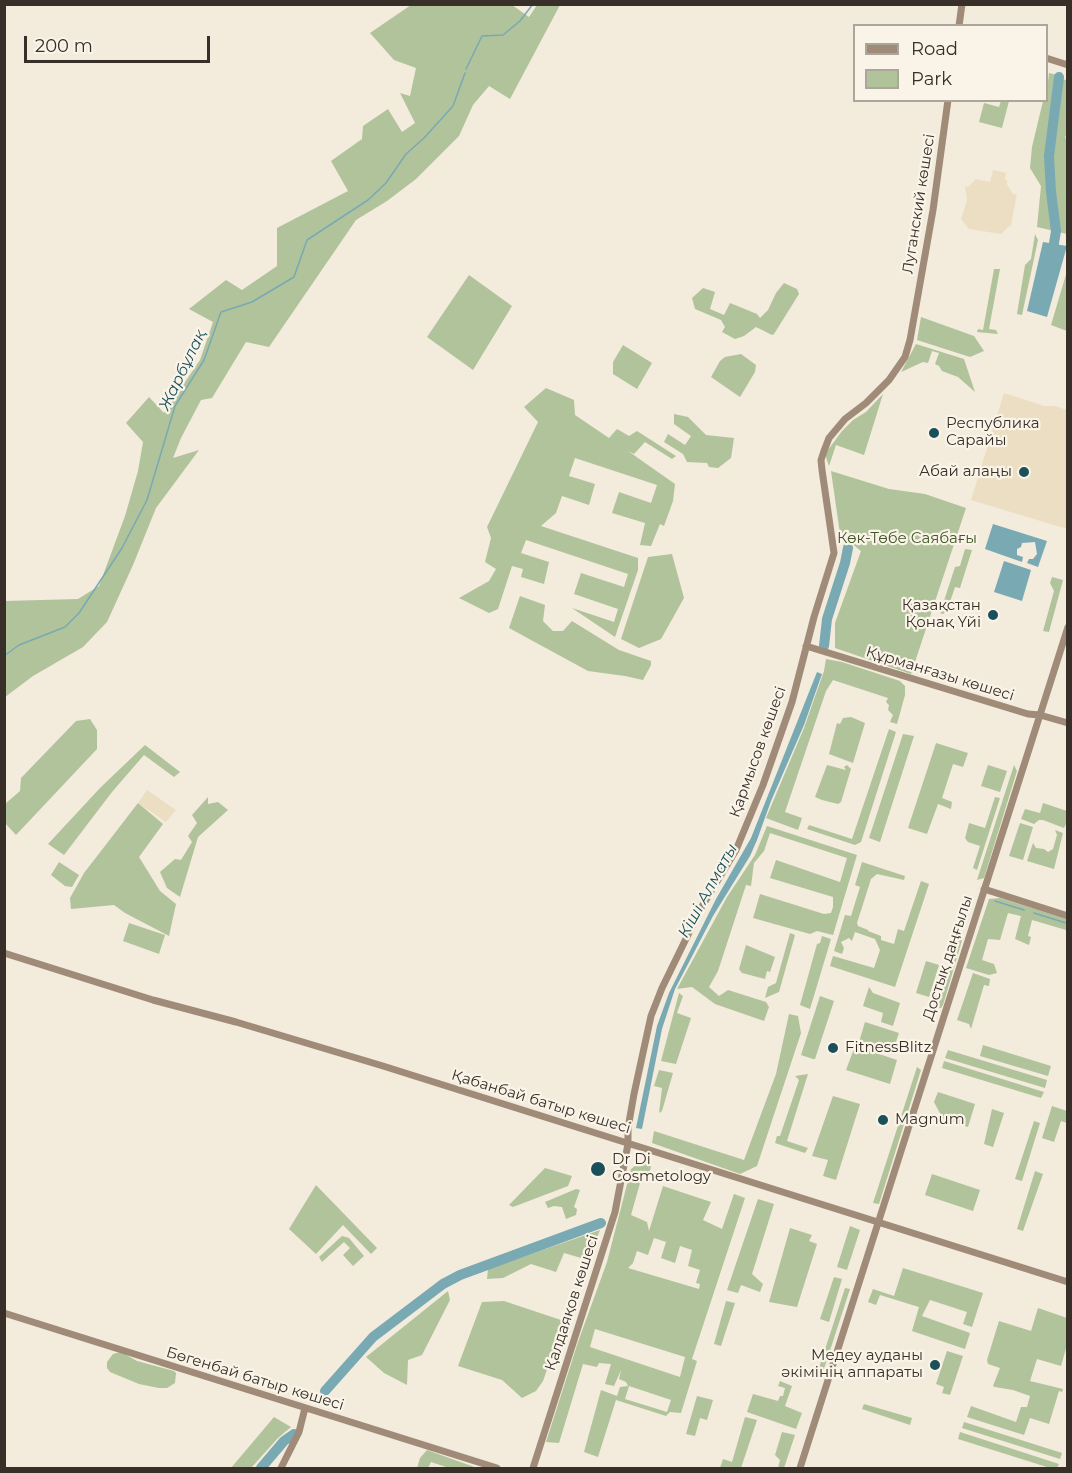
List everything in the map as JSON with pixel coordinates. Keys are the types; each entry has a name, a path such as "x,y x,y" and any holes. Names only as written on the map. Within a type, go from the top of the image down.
{"street":[{"path":"959,24 962,4"},
{"path":"1048,58 1068,64"},
{"name":"Луганский көшесі","path":"915,312 948,102"},
{"name":"Қармысов көшесі","path":"628,1144 628,1128 651,1016 701,908 739,844 784,726 834,553 821,460 824,451 830,438 845,419 878,393 899,368 910,340 915,312"},
{"name":"Достық даңғылы","path":"800,1468 1068,627"},
{"name":"Құрманғазы көшесі","path":"806,646 1028,714 1068,723"},
{"path":"984,889 1068,916"},
{"name":"Қабанбай батыр көшесі","path":"4,953 113,988 372,1063 1068,1282"},
{"name":"Қалдаяқов көшесі","path":"533,1468 615,1212 628,1144"},
{"name":"Бөгенбай батыр көшесі","path":"4,1313 497,1468"},
{"path":"281,1468 299,1432 305,1408"}],"green space":[{"path":"411,5 512,5 529,17 537,5 560,5 510,99 489,86 473,105 459,136 416,179 387,201 356,220 269,347 246,342 212,398 201,400 181,438 173,458 199,450 156,508 107,622 83,647 33,676 5,697 5,601 78,599 99,586 125,516 138,471 143,442 126,423 149,397 164,413 200,360 213,322 189,309 226,280 242,290 277,266 277,228 348,191 331,161 362,139 363,126 388,109 402,132 415,123 400,93 410,96 416,68 394,60 370,33"},
{"path":"1049,73 1057,75 1057,79 1067,80 1068,129 1065,138 1068,139 1067,234 1037,227 1041,186 1030,168 1032,147 1043,102 1048,102"},
{"path":"1001,102 1009,102 1002,128 979,122 984,103 999,107"},
{"path":"1035,234 1038,240 1022,315 1017,314 1025,265 1031,259"},
{"path":"994,269 1000,269 989,329 996,330 998,334 977,332 978,329 983,330"},
{"path":"1067,271 1068,330 1067,331 1051,325"},
{"path":"469,275 512,306 473,370 427,337"},
{"path":"784,283 797,289 799,294 772,335 756,327 744,336 735,339 722,332 725,327 721,320 695,309 692,298 703,288 715,292 710,309 724,315 730,303 757,314 760,318 768,310"},
{"path":"921,317 974,336 984,351 970,357 917,340"},
{"path":"916,344 964,359 975,392 958,377 942,371 935,364 939,353 932,351 928,363 923,362 901,372"},
{"path":"623,345 652,363 637,389 613,374 613,362"},
{"path":"741,354 756,365 755,372 740,397 711,377 720,361 725,357"},
{"path":"546,388 574,400 575,415 609,438 617,429 629,436 637,431 676,456 672,459 645,442 634,454 628,451 675,484 673,501 664,526 660,524 651,546 640,545 645,523 612,513 619,492 651,503 657,485 575,458 569,476 595,484 589,505 562,496 556,513 541,526 638,558 638,570 615,637 572,608 614,622 618,609 574,594 581,573 624,587 628,574 526,540 521,553 549,562 544,584 521,577 523,569 512,566 498,609 489,613 459,598 489,581 496,569 485,562 491,538 487,527 538,422 524,407"},
{"path":"883,394 864,455 836,445 829,466 825,454 842,431 866,412"},
{"path":"674,414 688,417 706,435 734,438 731,458 718,468 709,467 707,463 687,462 683,454 664,442 668,434 685,445 691,436 674,424"},
{"name":"Көк-Төбе Саябағы","path":"831,471 889,489 925,494 966,508 911,674 835,648 835,623 861,551 840,534"},
{"path":"965,549 972,550 960,588 955,587 947,611 940,613 955,567 960,566"},
{"path":"672,554 684,598 661,639 639,648 621,639 648,557"},
{"path":"1052,577 1063,580 1049,632 1043,631 1054,591 1050,583"},
{"path":"520,596 545,605 543,621 553,631 563,631 572,621 619,650 651,661 643,680 588,671 509,628"},
{"path":"826,659 900,681 905,686 905,695 897,724 890,722 893,715 888,710 889,705 886,702 888,698 833,680 826,691 785,812 802,818 798,830 766,818 804,728"},
{"path":"851,717 865,723 853,763 829,754 837,723 840,724 843,718"},
{"path":"90,719 97,730 97,749 16,835 5,823 5,804 20,791 21,778 76,721"},
{"path":"889,729 896,732 861,842 855,845 807,829 809,825 852,839"},
{"path":"903,734 914,736 880,842 869,838"},
{"path":"936,743 968,753 963,767 953,764 942,798 952,802 951,809 938,804 927,834 908,828"},
{"path":"145,745 180,772 174,777 144,755 112,792 64,855 48,844 100,788"},
{"path":"827,765 846,770 844,767 847,765 851,769 841,802 838,804 815,797"},
{"path":"988,765 1007,771 1000,792 981,786"},
{"path":"1014,765 1017,771 984,878 977,880"},
{"path":"208,797 208,804 218,802 228,810 198,837 180,897 167,888 160,872 175,859 181,860 192,842 188,836 197,823 192,815"},
{"path":"995,797 1000,798 977,870 973,868 980,846 968,842 965,838 969,823 985,828"},
{"path":"138,803 163,824 139,857 160,891 176,904 169,936 114,905 71,909 70,898 84,873"},
{"path":"1043,803 1067,811 1067,822 1064,828 1043,820 1034,824 1021,819 1025,809 1040,813"},
{"path":"1020,823 1033,827 1023,860 1009,856"},
{"path":"767,826 857,855 833,935 817,931 810,934 753,918 760,894 824,914 831,913 833,897 770,878 776,860 840,882 847,858 770,833 764,851 754,863 751,886 746,885 718,971 709,987 719,996 728,990 766,1002 769,1007 764,1021 715,1004 692,987 677,989 727,897 755,855"},
{"path":"1055,830 1063,833 1054,869 1027,861 1033,843 1036,848 1048,852 1053,849 1057,835"},
{"path":"59,862 79,875 72,887 65,886 51,875"},
{"path":"862,862 905,876 904,880 877,874 871,879 857,923 858,926 881,936 881,940 894,944 898,929 904,931 921,881 929,884 895,987 830,966 833,956 874,968 880,950 875,939 855,932 852,941 849,938 841,942 844,948 842,954 834,951 845,915 851,916 860,887 855,885"},
{"path":"1000,898 1067,919 1066,930 1032,920 1028,936 1031,937 1029,945 1015,939 1021,916 1008,913 1000,940 988,939 982,960 994,964 997,973 989,975 966,968 989,899"},
{"path":"129,923 165,935 159,954 123,941"},
{"path":"790,933 795,935 779,992 765,998 768,987 776,983"},
{"path":"822,936 831,939 810,1009 800,1005 817,944 820,943"},
{"path":"960,936 963,937 943,1005 937,1008"},
{"path":"746,945 775,957 765,979 742,973 739,969"},
{"path":"926,961 939,965 929,997 916,993"},
{"path":"973,973 990,979 989,986 984,985 971,1029 969,1024 957,1020"},
{"path":"869,987 873,993 900,1003 893,1026 881,1022 883,1013 863,1006"},
{"path":"679,993 683,996 677,1013 691,1018 676,1064 661,1061"},
{"path":"820,996 834,1001 815,1059 813,1059 801,1055"},
{"path":"789,1014 798,1016 801,1033 757,1166 740,1174 652,1143 654,1131 744,1160 776,1074"},
{"path":"865,1022 899,1033 892,1053 859,1042"},
{"path":"983,1045 1051,1066 1048,1076 980,1056"},
{"path":"855,1046 897,1060 890,1084 846,1070"},
{"path":"948,1050 1047,1080 1045,1088 945,1058"},
{"path":"944,1061 1044,1092 1041,1098 942,1068"},
{"path":"917,1067 921,1070 879,1204 873,1203"},
{"path":"659,1070 673,1073 662,1111 659,1113 662,1088 654,1086"},
{"path":"808,1074 787,1141 808,1148 805,1153 775,1143 777,1136 780,1136 799,1080 795,1076"},
{"path":"938,1092 975,1104 968,1127 943,1119 934,1102"},
{"path":"833,1096 860,1104 836,1180 823,1176 828,1160 812,1156"},
{"path":"1052,1106 1067,1111 1067,1123 1061,1121 1054,1142 1042,1138"},
{"path":"992,1109 1004,1113 993,1147 984,1144"},
{"path":"1034,1121 1040,1123 1022,1181 1015,1179"},
{"path":"640,1162 651,1166 650,1171 642,1176 631,1215 647,1222 649,1231 663,1186 711,1202 703,1220 722,1229 734,1194 745,1198 692,1359 697,1361 681,1413 670,1412 666,1416 616,1400 598,1457 584,1452 601,1390 617,1396 620,1387 628,1386 626,1382 619,1379 621,1370 614,1386 605,1384 611,1364 599,1363 597,1367 583,1364 559,1443 546,1442 607,1262 631,1169","holes":["654,1238 666,1242 661,1258 675,1263 680,1246 692,1250 688,1266 700,1270 696,1283 700,1284 699,1289 628,1268 633,1263 637,1251 648,1255","595,1329 685,1357 680,1377 590,1347","629,1386 671,1400 667,1412 625,1399"]},
{"path":"545,1168 572,1176 568,1186 513,1207 509,1205"},
{"path":"1035,1171 1043,1174 1023,1231 1017,1229"},
{"path":"932,1174 980,1190 973,1211 925,1195"},
{"path":"316,1185 377,1248 371,1254 343,1225 316,1254 289,1229"},
{"path":"576,1189 580,1190 574,1207 577,1209 576,1215 566,1219 562,1207 548,1208 545,1202"},
{"path":"758,1199 774,1204 752,1274 763,1284 760,1292 741,1285 738,1293 727,1290"},
{"path":"850,1226 860,1230 847,1270 837,1267"},
{"path":"790,1228 812,1235 809,1241 817,1244 797,1307 769,1302"},
{"path":"600,1230 591,1252 581,1258 564,1253 556,1272 531,1264 503,1278 487,1279 488,1269"},
{"path":"342,1236 349,1238 364,1256 353,1266 343,1255 350,1248 344,1242 322,1262 319,1257"},
{"path":"903,1268 983,1293 972,1327 963,1324 967,1312 930,1300 922,1316 970,1333 965,1349 912,1331 919,1307 880,1295 876,1305 868,1302 873,1289 894,1296"},
{"path":"834,1277 842,1279 829,1322 820,1319"},
{"path":"845,1288 850,1289 823,1372 818,1371"},
{"path":"448,1291 450,1300 422,1355 408,1360 407,1385 384,1373 366,1357"},
{"path":"504,1301 564,1321 543,1381 536,1391 522,1398 502,1380 458,1366 482,1302"},
{"path":"726,1301 735,1303 721,1346 714,1344"},
{"path":"1038,1308 1067,1318 1067,1345 1061,1366 1037,1359 1030,1381 1063,1389 1062,1392 1059,1391 1049,1424 1030,1418 1024,1435 967,1417 971,1406 1016,1422 1021,1407 1027,1407 1030,1396 993,1386 1000,1368 988,1364 987,1360 999,1321 1031,1331"},
{"path":"947,1351 963,1356 950,1395 942,1393 944,1387 936,1384"},
{"path":"121,1352 137,1361 174,1371 176,1373 175,1383 167,1388 159,1388 139,1384 110,1372 107,1362 113,1354"},
{"path":"780,1381 792,1386 785,1406 802,1413 796,1429 747,1412 753,1394 778,1401 780,1396 783,1396 785,1388 778,1386"},
{"path":"697,1396 713,1400 707,1420 700,1418 695,1436 686,1434"},
{"path":"864,1404 912,1418 910,1425 862,1409"},
{"path":"274,1417 291,1427 251,1468 231,1468"},
{"path":"745,1417 757,1420 741,1468 720,1468 723,1459 732,1462"},
{"path":"964,1422 1062,1453 1060,1459 962,1428"},
{"path":"782,1432 795,1435 784,1468 778,1468 780,1460 775,1455"},
{"path":"960,1432 1059,1464 1057,1468 1050,1468 958,1439"},
{"path":"427,1450 477,1468 449,1468 431,1462 428,1468 417,1468 420,1458"}],"shaded area":[{"path":"993,170 1006,173 1005,180 1009,181 1006,183 1014,195 1017,193 1011,226 1001,234 969,229 961,219 967,200 965,186 968,187 976,179 990,182"},
{"name":"Абай алаңы","path":"1004,393 1044,406 1055,406 1067,410 1067,529 971,500"},
{"path":"147,790 176,810 166,822 138,803"}],"water":[{"path":"1043,242 1067,246 1047,317 1027,311"},
{"path":"993,524 1047,541 1038,567 1027,563 1037,554 1035,542 1022,543 1017,549 1017,555 1023,557 1022,562 985,549"},
{"path":"1004,561 1031,570 1022,601 994,592"},
{"path":"817,672 822,674 804,725 750,856 713,916 675,989 662,1029 642,1129 636,1128 657,1026 669,993 716,899 751,838"}],"waterway":[{"name":"Жарбұлақ","path":"466,69 482,36 503,35 520,21 533,4"},
{"name":"Жарбұлақ","path":"4,656 19,645 65,627 79,613 122,548 147,500 175,406 204,360 221,312 252,302 294,277 307,240 368,200 386,183 406,154 453,106 465,73"},
{"name":"Кіші Алматы","path":"1052,255 1056,231 1049,156 1059,77"},
{"name":"Кіші Алматы","path":"824,646 827,619 848,548"},
{"path":"995,901 1024,910"},
{"path":"1034,913 1066,923"},
{"name":"Кіші Алматы","path":"325,1391 373,1337 443,1284 460,1275 601,1223"},
{"name":"Кіші Алматы","path":"261,1468 284,1441 294,1434"}],"place":[{"name":"Республика Сарайы","path":"934,433"},
{"name":"Абай алаңы","path":"1024,472"},
{"name":"Қазақстан Қонақ Үйі","path":"993,615"},
{"name":"FitnessBlitz","path":"833,1048"},
{"name":"Magnum","path":"883,1120"},
{"name":"Dr Di Cosmetology","path":"598,1169"},
{"name":"Медеу ауданы әкімінің аппараты","path":"935,1365"}]}
